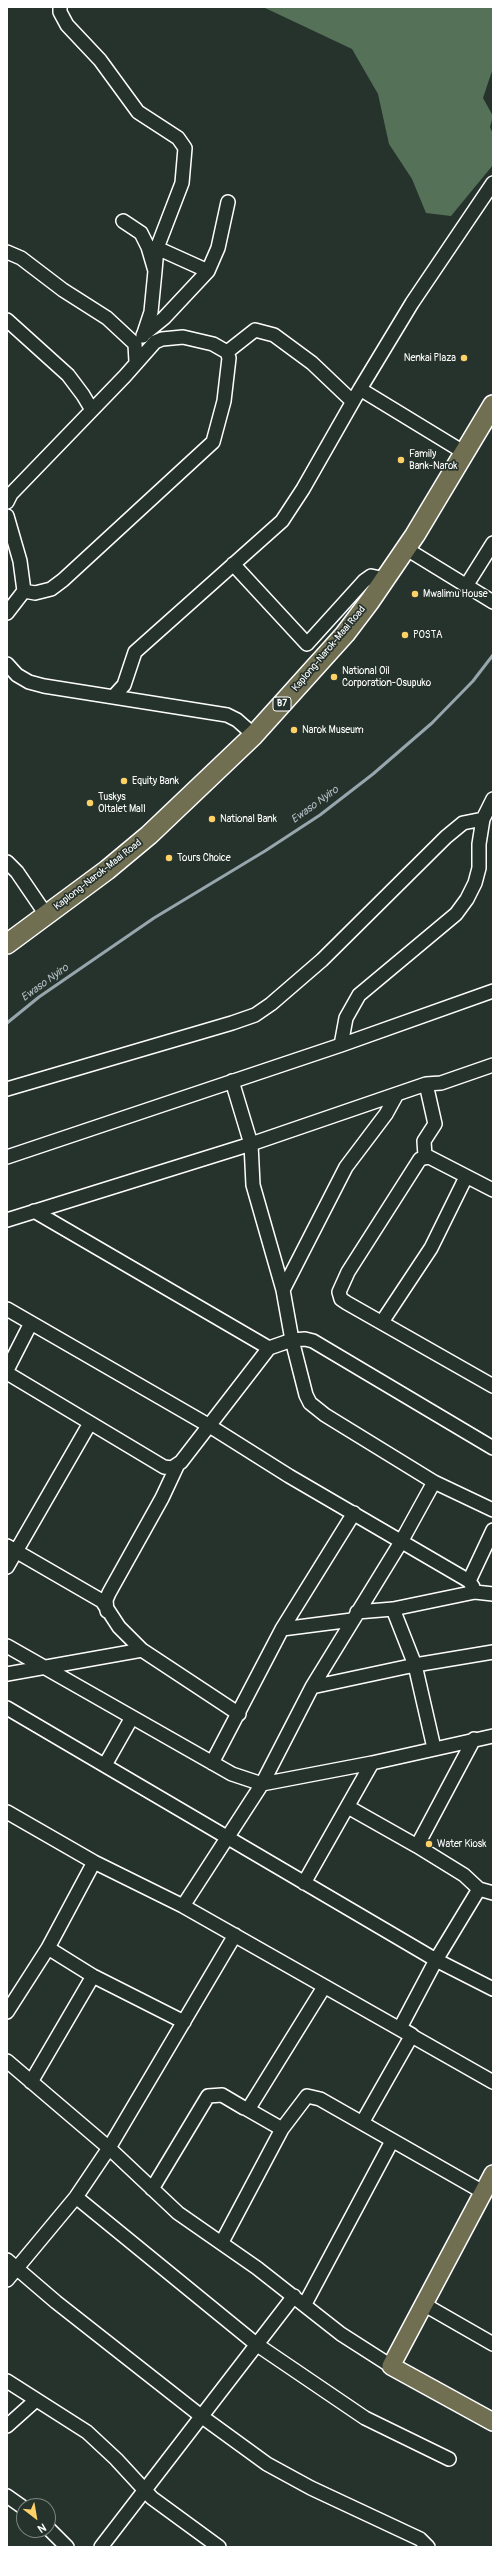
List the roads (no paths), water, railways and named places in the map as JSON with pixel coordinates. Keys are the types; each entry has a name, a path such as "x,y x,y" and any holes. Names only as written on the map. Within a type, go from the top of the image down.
{"highway":[{"name":"Kaplong-Narok-Maai Road","path":"7,944 47,916 149,835 254,735 345,634 385,579 493,405"}],"main road":[{"path":"493,2174 425,2305 391,2366 493,2422"}],"street":[{"path":"60,7 60,12 67,25 100,60 138,112 183,142 185,162 182,183 156,248 150,312 139,340 136,362"},
{"path":"114,696 124,685 134,652 286,515 352,401 412,303 493,183"},
{"path":"139,340 164,318 208,271 218,248 228,202"},
{"path":"123,221 141,233 148,247 155,271"},
{"path":"156,248 208,271"},
{"path":"7,252 21,258 63,290 84,301 139,340"},
{"path":"7,320 68,375 92,410"},
{"path":"227,352 255,330 274,334 312,363 352,401"},
{"path":"7,502 11,494 155,342 173,337 196,339 213,344 227,352 229,358 224,401 213,442 90,556 52,589 35,593 24,591"},
{"path":"360,389 465,452"},
{"path":"7,516 20,561 24,591 7,613"},
{"path":"466,586 493,543"},
{"path":"405,548 493,602"},
{"path":"233,564 307,644 364,580 371,576 385,579"},
{"path":"7,664 18,675 29,682 227,715 237,720 254,735"},
{"path":"341,1046 346,1018 359,994 456,914 467,899 475,883 479,868 479,844 483,819 493,799"},
{"path":"7,1089 232,1024 255,1014 271,1004 322,960 446,837 463,824 483,819"},
{"path":"7,862 17,872 47,916"},
{"path":"7,1157 341,1046 493,991"},
{"path":"7,1220 251,1144 426,1084 441,1083 493,1065"},
{"path":"232,1081 251,1144 253,1185 283,1290 292,1340 306,1395 315,1408 434,1482 491,1505"},
{"path":"425,1156 424,1141 435,1124 426,1084"},
{"path":"283,1290 346,1167 386,1114 397,1094"},
{"path":"425,1156 493,1190"},
{"path":"425,1156 416,1164 339,1290 342,1299 493,1386"},
{"path":"382,1322 431,1248 466,1177"},
{"path":"34,1211 269,1348"},
{"path":"7,1309 208,1425 289,1476 354,1513 472,1586 493,1594"},
{"path":"7,1370 31,1323"},
{"path":"107,1610 106,1600 109,1593 162,1498 177,1466 269,1348 292,1340 313,1341 493,1448"},
{"path":"7,1373 164,1467 177,1466"},
{"path":"7,1567 11,1548 90,1423"},
{"path":"183,1906 262,1784 312,1688 401,1542 434,1482"},
{"path":"212,1762 282,1629 354,1513"},
{"path":"472,1586 493,1530"},
{"path":"11,1548 102,1601 107,1610 142,1650 238,1714"},
{"path":"282,1629 393,1609 472,1586"},
{"path":"393,1609 415,1665 434,1748"},
{"path":"7,1646 44,1666 131,1719 232,1774 262,1784 372,1763 474,1739 493,1736"},
{"path":"7,1674 44,1666 84,1661 142,1650"},
{"path":"312,1688 415,1665 493,1652"},
{"path":"7,1708 229,1837 304,1883 436,1960 493,1989"},
{"path":"105,1765 131,1719"},
{"path":"418,1846 474,1739"},
{"path":"304,1883 372,1763"},
{"path":"348,1807 418,1846 464,1875 479,1889 493,1893"},
{"path":"7,1812 94,1862 183,1906 493,2082"},
{"path":"7,2012 48,1948 94,1862"},
{"path":"400,2028 436,1960 479,1889"},
{"path":"7,2280 18,2269 76,2197 109,2148 235,1935"},
{"path":"48,1948 93,1976 184,2022"},
{"path":"31,2082 93,1976"},
{"path":"247,2109 324,1987"},
{"path":"362,2123 412,2035 400,2028"},
{"path":"7,2061 109,2148 178,2213 222,2242 305,2304 341,2334 391,2366"},
{"path":"152,2189 208,2096 222,2095 282,2129"},
{"path":"222,2242 282,2129 306,2096 320,2099 483,2192"},
{"path":"305,2304 392,2141"},
{"path":"76,2197 256,2344 365,2418 449,2459"},
{"path":"7,2260 201,2416 287,2476 420,2539 428,2547"},
{"path":"101,2547 294,2296"},
{"path":"425,2305 493,2344"},
{"path":"7,2381 35,2401 88,2432 144,2490 169,2512 219,2547"},
{"path":"7,2426 35,2401"},
{"path":"7,2496 16,2502"},
{"path":"56,2536 68,2547"}],"waterway":[{"name":"Ewaso Nyiro","path":"7,1023 39,997 154,918 265,851 320,815 373,774 432,723 473,681 493,655"}],"place":[{"name":"Nenkai Plaza","path":"464,358"},
{"name":"Family Bank-Narok","path":"401,460"},
{"name":"Mwalimu House","path":"415,594"},
{"name":"POSTA","path":"405,635"},
{"name":"National Oil Corporation-Osupuko","path":"334,677"},
{"name":"Narok Museum","path":"294,730"},
{"name":"Equity Bank","path":"124,781"},
{"name":"Tuskys Oltalet Mall","path":"90,803"},
{"name":"National Bank","path":"212,819"},
{"name":"Tours Choice","path":"169,858"},
{"name":"Water Kiosk","path":"429,1844"}]}
